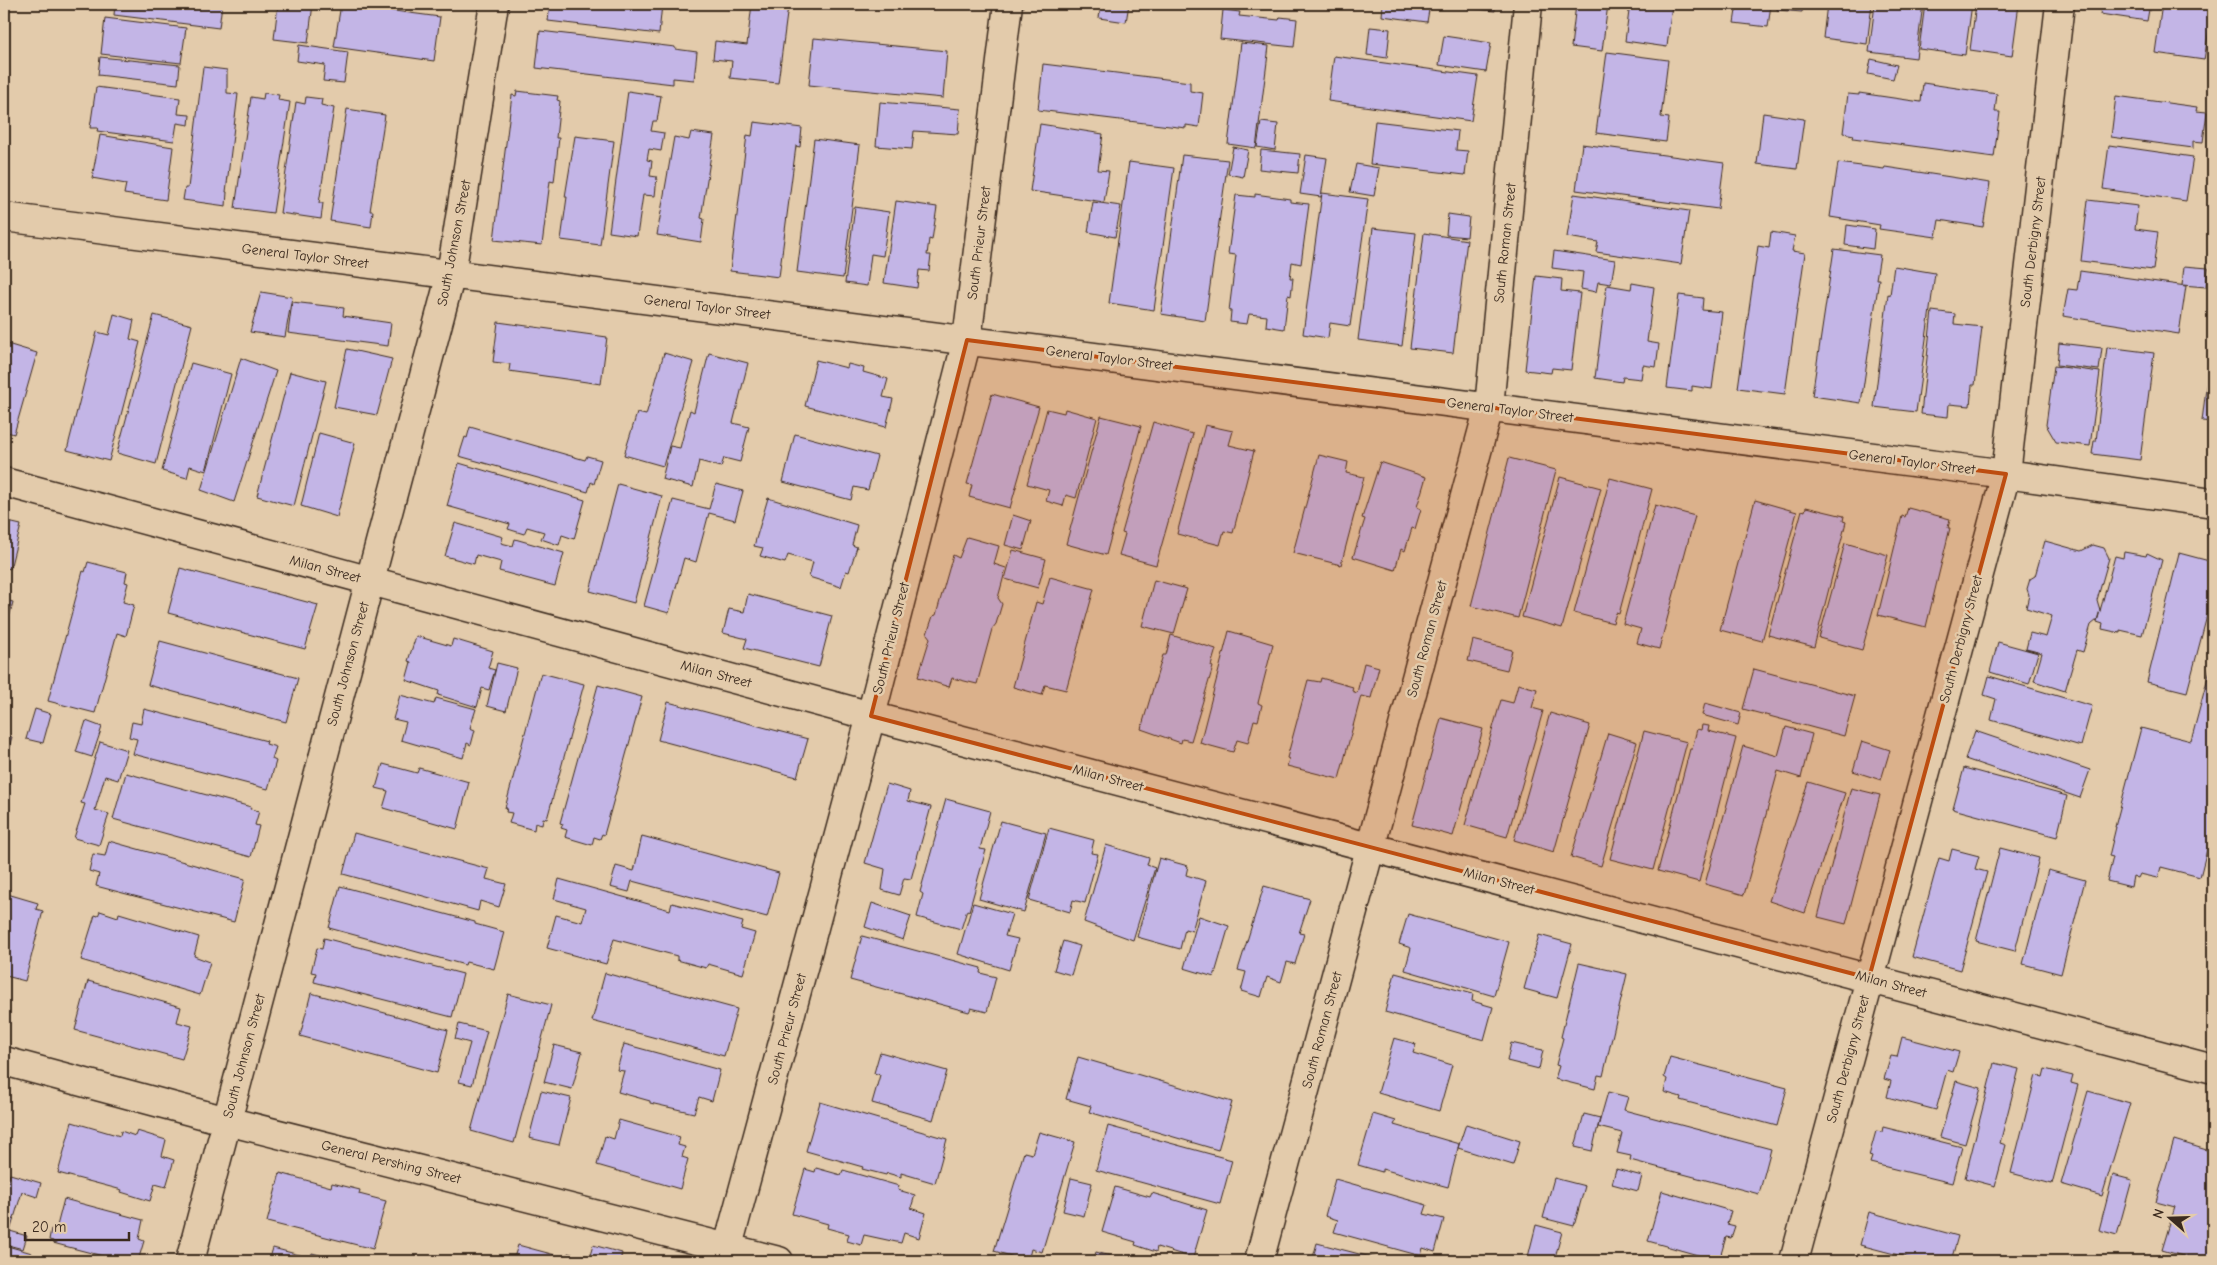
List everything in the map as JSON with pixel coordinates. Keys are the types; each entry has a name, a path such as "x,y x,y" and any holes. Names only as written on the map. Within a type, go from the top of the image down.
{"street":[{"name":"South Johnson Street","path":"190,1261 451,274 494,4"},
{"name":"South Prieur Street","path":"726,1254 871,716 967,340 1008,4"},
{"name":"South Roman Street","path":"1259,1261 1489,407 1528,4"},
{"name":"South Derbigny Street","path":"1794,1261 2006,474 2060,4"},
{"name":"General Taylor Street","path":"4,217 1489,407 2006,474 2213,503"},
{"name":"Milan Street","path":"4,482 871,716 2213,1069"},
{"name":"General Pershing Street","path":"4,1061 726,1254 778,1261"}],"highlighted area":[{"path":"967,340 2006,474 1869,978 871,716"}],"building":[{"path":"115,4 222,4 219,28 114,15"},
{"path":"278,4 313,4 308,43 274,39"},
{"path":"341,4 440,17 434,61 334,47"},
{"path":"408,4 442,4 442,8"},
{"path":"550,4 662,4 659,34 548,21"},
{"path":"752,4 788,6 778,83 730,78 732,61 713,59 715,41 747,45"},
{"path":"1101,4 1129,4 1126,22 1099,18"},
{"path":"1383,4 1430,4 1427,22 1382,16"},
{"path":"1452,4 1495,4 1495,11 1451,6"},
{"path":"1576,4 1608,4 1602,51 1571,47"},
{"path":"1630,4 1672,4 1667,47 1625,41"},
{"path":"1737,4 1771,4 1768,27 1734,23"},
{"path":"1777,4 1803,4 1802,12 1777,10"},
{"path":"1827,4 1872,4 1867,44 1823,38"},
{"path":"1875,4 1923,4 1916,58 1869,52"},
{"path":"1925,4 1972,4 1965,55 1919,49"},
{"path":"1976,4 2019,4 2012,56 1970,50"},
{"path":"2102,4 2150,4 2147,21 2100,14"},
{"path":"2162,4 2213,4 2204,60 2155,53"},
{"path":"1223,10 1240,12 1239,16 1279,20 1280,17 1297,19 1294,47 1220,39"},
{"path":"105,18 186,28 181,63 101,54"},
{"path":"1370,27 1390,29 1387,58 1367,55"},
{"path":"540,31 675,47 675,49 697,52 694,80 673,78 673,84 536,68"},
{"path":"1444,36 1491,43 1486,72 1439,65"},
{"path":"814,38 947,51 943,98 809,85"},
{"path":"1241,43 1269,46 1256,148 1228,144"},
{"path":"299,45 348,52 344,83 323,81 325,65 297,61"},
{"path":"1607,52 1668,60 1661,117 1669,118 1666,142 1596,133"},
{"path":"1334,56 1478,76 1471,121 1328,101"},
{"path":"100,57 180,65 178,84 98,75"},
{"path":"1871,59 1897,65 1893,79 1868,74"},
{"path":"1043,64 1190,82 1190,91 1203,93 1199,127 1186,125 1186,128 1038,110"},
{"path":"203,67 227,70 227,93 238,94 226,206 183,200 185,188 188,188"},
{"path":"1923,83 1997,94 1995,112 2000,112 1994,157 1853,138 1854,135 1843,133 1848,94 1859,95 1859,93 1921,102"},
{"path":"96,87 180,98 178,114 190,115 189,125 177,123 174,141 97,131 98,128 90,128"},
{"path":"517,91 558,96 557,100 560,101 556,138 559,138 554,182 550,181 542,245 494,240 512,95 516,96"},
{"path":"628,91 661,96 657,121 653,121 651,131 664,133 661,151 649,149 647,160 652,161 650,176 657,177 655,196 643,195 637,236 609,232"},
{"path":"264,93 279,95 278,100 290,102 273,213 235,208 251,97 263,99"},
{"path":"2116,96 2197,107 2196,111 2207,112 2203,142 2193,141 2193,148 2111,137"},
{"path":"306,97 322,99 321,105 334,108 319,203 323,203 321,219 280,213 296,102 305,104"},
{"path":"880,102 960,109 958,134 914,131 912,149 876,146"},
{"path":"347,109 385,115 370,211 373,211 371,227 330,221"},
{"path":"1763,113 1804,119 1797,169 1757,164"},
{"path":"1375,121 1458,131 1456,150 1468,151 1465,175 1370,164"},
{"path":"754,122 802,128 800,147 796,146 779,277 730,271 747,135 752,136"},
{"path":"1261,122 1278,124 1275,150 1257,147"},
{"path":"1040,124 1103,134 1098,170 1109,171 1104,202 1030,191"},
{"path":"691,132 714,135 701,218 704,219 701,242 657,235 674,137 689,140"},
{"path":"100,135 173,147 166,200 124,194 126,184 92,178"},
{"path":"575,136 614,141 600,245 561,240 567,197 565,197"},
{"path":"814,139 860,145 843,278 797,272"},
{"path":"1582,144 1724,163 1718,209 1576,190"},
{"path":"2109,145 2193,157 2186,201 2103,189"},
{"path":"1233,147 1248,150 1243,177 1228,174"},
{"path":"1261,150 1300,154 1298,173 1259,169"},
{"path":"1182,155 1228,160 1205,321 1161,314"},
{"path":"1306,155 1327,158 1321,197 1300,194"},
{"path":"1129,162 1174,168 1154,310 1109,303"},
{"path":"1838,163 1884,169 1885,167 1990,183 1983,227 1939,220 1936,237 1879,229 1880,225 1830,217"},
{"path":"1356,164 1379,168 1374,196 1350,192"},
{"path":"1322,193 1368,199 1350,326 1330,323 1328,338 1303,334"},
{"path":"1255,194 1309,204 1301,264 1292,262 1290,278 1293,278 1291,296 1288,295 1284,329 1266,326 1267,316 1249,314 1247,324 1230,322 1231,311 1229,311 1236,255 1228,254 1236,195 1255,197"},
{"path":"1574,194 1689,211 1681,264 1596,252 1598,242 1567,237"},
{"path":"2088,200 2138,206 2135,229 2158,232 2153,270 2081,261"},
{"path":"896,201 937,207 932,240 929,239 927,255 931,255 929,271 919,270 917,288 884,283"},
{"path":"1093,202 1121,206 1115,237 1088,232"},
{"path":"855,207 889,212 883,256 871,254 867,286 845,283"},
{"path":"1448,214 1469,217 1467,237 1446,235"},
{"path":"1847,225 1875,229 1873,249 1845,245"},
{"path":"1373,228 1416,233 1402,346 1358,340"},
{"path":"1771,232 1795,236 1792,251 1805,253 1785,394 1738,388 1758,246 1769,248"},
{"path":"1424,233 1467,240 1453,353 1410,348"},
{"path":"1834,249 1880,255 1876,279 1879,279 1861,403 1812,396"},
{"path":"1554,251 1615,260 1611,284 1598,282 1596,292 1581,289 1583,272 1552,268"},
{"path":"1894,266 1935,273 1916,412 1874,407 1888,294 1890,295"},
{"path":"2184,266 2208,268 2206,287 2182,285"},
{"path":"2080,271 2186,286 2179,334 2063,316 2068,289 2077,290"},
{"path":"1536,276 1562,279 1561,291 1580,293 1571,370 1552,368 1551,373 1525,370"},
{"path":"1632,283 1654,287 1647,342 1659,344 1656,367 1643,365 1641,379 1623,377 1622,382 1595,378 1607,285 1631,289"},
{"path":"261,292 292,297 285,337 250,332"},
{"path":"1679,295 1703,298 1702,310 1722,312 1712,389 1692,386 1692,391 1667,388"},
{"path":"292,302 344,308 343,316 391,323 388,346 288,333"},
{"path":"1932,311 1955,314 1954,324 1982,327 1975,385 1972,385 1970,406 1949,404 1948,417 1921,414"},
{"path":"114,314 134,320 130,339 140,342 109,461 67,450 97,332 109,335"},
{"path":"154,315 192,325 156,464 117,453"},
{"path":"498,322 607,337 601,384 509,371 510,364 493,362"},
{"path":"2213,339 2213,422 2202,421"},
{"path":"4,343 37,353 14,434 4,431"},
{"path":"2059,343 2102,348 2099,370 2057,365"},
{"path":"2107,347 2154,353 2140,460 2092,454 2094,441 2096,441"},
{"path":"347,349 392,359 377,415 334,407"},
{"path":"664,353 694,362 663,466 624,455 637,413 646,415"},
{"path":"709,353 748,363 733,423 749,427 740,462 724,458 721,467 699,461 693,487 662,479 670,446 680,448 690,410 694,412"},
{"path":"241,358 276,371 234,502 201,490"},
{"path":"816,360 847,368 848,364 864,368 863,372 888,379 883,397 893,399 886,427 805,406"},
{"path":"191,363 231,374 206,471 190,466 187,478 162,471"},
{"path":"2054,366 2100,372 2090,446 2056,442 2046,425"},
{"path":"290,372 326,381 294,506 257,496"},
{"path":"992,394 1039,407 1010,508 969,497 972,485 967,484"},
{"path":"1047,409 1064,413 1065,409 1097,418 1076,498 1066,495 1063,506 1046,501 1049,490 1027,484"},
{"path":"1101,416 1141,426 1106,555 1066,544"},
{"path":"1153,422 1193,434 1156,565 1119,555 1125,534 1122,533"},
{"path":"1205,425 1233,431 1229,445 1254,451 1233,533 1224,531 1220,545 1177,534"},
{"path":"470,427 585,460 587,456 601,460 594,484 591,482 588,492 459,456"},
{"path":"319,433 355,443 337,517 301,506"},
{"path":"795,434 877,456 868,490 854,487 851,500 783,482"},
{"path":"1319,455 1348,462 1346,473 1364,477 1341,565 1293,553"},
{"path":"1509,458 1556,470 1518,618 1471,606"},
{"path":"1380,462 1426,477 1417,507 1421,509 1415,529 1412,528 1405,551 1401,549 1395,570 1353,557 1365,519 1362,518"},
{"path":"459,463 585,500 574,539 562,535 559,545 541,539 544,532 527,527 524,534 508,529 510,524 447,506"},
{"path":"1560,477 1601,488 1562,628 1522,617"},
{"path":"1610,478 1652,489 1619,614 1616,613 1613,623 1574,613"},
{"path":"618,484 662,496 634,603 590,591"},
{"path":"716,484 743,491 735,520 709,513 696,562 684,558 669,613 644,606 673,500 709,509"},
{"path":"768,498 857,525 852,545 857,547 849,572 846,571 841,587 809,577 813,562 788,555 785,563 760,556 763,548 754,546"},
{"path":"1755,500 1797,512 1762,641 1720,630"},
{"path":"1655,505 1695,516 1659,649 1637,643 1641,629 1623,624"},
{"path":"1806,507 1844,516 1843,521 1846,522 1814,647 1768,635 1802,510 1805,511"},
{"path":"1908,508 1950,519 1948,528 1950,528 1926,627 1878,615 1902,516 1905,517"},
{"path":"1013,515 1031,521 1023,550 1005,545"},
{"path":"4,521 21,525 10,569 4,567"},
{"path":"455,523 503,537 501,543 513,546 515,539 564,553 555,586 499,571 501,562 476,555 474,564 445,556"},
{"path":"967,537 999,546 994,564 1006,568 998,598 1002,604 996,624 992,629 977,684 952,678 949,687 918,677 930,638 927,634 933,616 936,615 953,555 959,558"},
{"path":"2045,541 2081,551 2093,545 2104,548 2109,558 2097,600 2100,610 2097,620 2091,625 2083,652 2077,650 2065,691 2034,681 2042,653 2026,649 2030,633 2046,637 2052,616 2026,608 2029,595 2027,589 2030,579 2035,576"},
{"path":"1845,543 1888,555 1862,650 1819,638"},
{"path":"1013,550 1046,559 1038,588 1005,579"},
{"path":"2124,552 2146,556 2147,553 2162,560 2142,635 2120,630 2120,633 2102,629 2103,624 2097,622 2115,556 2123,558"},
{"path":"2179,553 2213,562 2213,593 2187,692 2147,682"},
{"path":"88,562 127,572 125,582 128,583 123,602 134,605 126,636 117,633 95,713 48,701 83,571 85,572"},
{"path":"180,568 318,605 305,649 168,613"},
{"path":"1050,577 1094,589 1066,690 1045,685 1042,695 1013,687 1036,602 1042,604"},
{"path":"1154,580 1187,589 1174,634 1142,626"},
{"path":"748,594 832,616 819,667 744,648 747,639 723,633 729,609 744,612"},
{"path":"4,600 13,602 4,637"},
{"path":"1229,631 1273,644 1258,703 1262,705 1258,721 1254,720 1248,743 1237,740 1233,752 1200,743"},
{"path":"1171,635 1216,649 1211,666 1213,667 1191,741 1182,739 1181,743 1141,729 1163,655 1166,655"},
{"path":"416,636 451,646 453,639 493,651 488,668 495,670 489,690 482,688 477,707 438,695 439,691 406,680 411,662 408,661"},
{"path":"1473,640 1512,650 1507,670 1468,661"},
{"path":"160,641 298,678 286,722 148,685"},
{"path":"1998,642 2038,653 2029,684 1990,672"},
{"path":"2213,658 2213,826 2200,877 2161,867 2158,878 2140,874 2138,878 2133,876 2131,887 2107,881 2113,857 2109,856 2115,827 2141,728 2191,741"},
{"path":"497,663 517,668 506,711 487,706"},
{"path":"1364,663 1379,667 1371,698 1361,696 1339,779 1287,766 1289,759 1287,758 1308,680 1320,682 1321,678 1353,687 1352,691 1357,693"},
{"path":"1754,669 1855,696 1844,736 1743,709"},
{"path":"541,673 584,684 547,819 543,818 542,825 535,823 534,830 509,823 512,813 506,812 507,808 505,808"},
{"path":"1989,676 2092,706 2081,746 1991,720 1996,699 1984,695"},
{"path":"1518,684 1537,689 1532,708 1543,711 1507,837 1465,825 1501,700 1513,703"},
{"path":"598,685 642,697 604,835 602,834 600,839 594,837 592,845 565,837 567,830 561,828 563,824 560,823"},
{"path":"400,695 434,704 436,698 476,709 470,728 475,730 471,745 467,743 463,758 401,740 406,722 393,719"},
{"path":"668,702 808,739 797,777 658,740"},
{"path":"1705,703 1741,713 1738,725 1702,715"},
{"path":"35,709 51,714 43,743 26,739"},
{"path":"144,709 267,741 266,744 276,747 272,759 276,761 268,789 133,754 137,739 129,737 132,722 141,724"},
{"path":"1550,713 1590,725 1554,852 1514,840"},
{"path":"1441,718 1483,729 1453,836 1412,825"},
{"path":"86,721 102,727 92,757 76,752"},
{"path":"1702,725 1709,726 1708,731 1736,738 1699,882 1658,871 1690,749 1692,749 1697,729 1701,730"},
{"path":"1786,727 1812,734 1801,778 1778,771 1744,895 1705,884 1743,746 1778,756"},
{"path":"1644,731 1687,742 1653,870 1610,859"},
{"path":"1975,731 2090,770 2080,798 1965,759"},
{"path":"1608,733 1637,742 1601,866 1571,857"},
{"path":"4,735 12,737 7,754 4,753"},
{"path":"1862,741 1890,750 1881,780 1853,771"},
{"path":"100,742 127,750 118,780 105,776 95,810 109,814 99,845 74,838 85,804 81,803"},
{"path":"383,764 417,773 419,768 469,782 457,829 383,808 388,791 376,788"},
{"path":"1964,768 2067,796 2057,837 1953,809"},
{"path":"126,773 251,807 250,809 259,811 255,825 259,826 251,857 113,819"},
{"path":"1808,782 1845,793 1805,913 1769,901"},
{"path":"887,784 910,791 908,801 931,807 911,879 904,878 899,895 882,890 885,869 865,863"},
{"path":"1851,788 1880,795 1846,924 1818,917"},
{"path":"946,799 990,811 980,849 986,850 969,911 967,910 961,929 917,917 923,894 920,892"},
{"path":"1001,821 1046,833 1024,912 979,899"},
{"path":"1049,828 1094,840 1091,853 1098,854 1085,903 1073,900 1070,912 1029,900"},
{"path":"354,833 489,869 486,879 506,884 499,907 480,901 478,911 343,874"},
{"path":"642,836 779,873 767,917 632,881 629,892 610,887 616,866 634,871"},
{"path":"109,841 245,879 234,922 96,886 99,874 89,871 93,854 105,856"},
{"path":"1106,845 1149,858 1147,865 1155,868 1133,940 1084,922"},
{"path":"2000,848 2039,858 2015,951 1976,941"},
{"path":"1952,849 1979,856 1975,869 1987,872 1960,970 1912,957 1939,858 1949,861"},
{"path":"1159,858 1188,866 1186,875 1206,881 1192,931 1185,929 1180,949 1137,937"},
{"path":"2048,870 2085,880 2061,974 2023,964"},
{"path":"559,879 670,910 672,903 743,922 741,929 755,933 743,974 708,964 706,968 677,960 677,956 614,939 606,964 547,948 556,915 582,922 586,908 554,899"},
{"path":"340,886 475,922 475,924 504,932 494,969 466,962 465,965 329,928"},
{"path":"1264,886 1310,899 1299,933 1304,934 1295,964 1287,962 1281,982 1267,977 1261,997 1241,991 1246,972 1238,970"},
{"path":"4,893 38,903 36,909 43,911 25,981 6,976 4,984"},
{"path":"872,903 911,916 903,940 865,927"},
{"path":"973,903 1012,914 1005,936 1018,939 1009,970 958,954"},
{"path":"100,911 118,917 119,913 199,937 194,956 210,962 200,995 81,960 95,915 98,916"},
{"path":"1408,914 1509,942 1494,996 1405,970 1411,948 1399,944"},
{"path":"1199,916 1229,926 1214,977 1184,968"},
{"path":"1539,935 1572,944 1557,998 1524,989"},
{"path":"862,936 981,968 980,973 996,977 987,1012 971,1008 969,1012 850,980"},
{"path":"324,938 463,974 452,1017 314,982 316,973 311,972 317,948 322,949"},
{"path":"1063,941 1080,946 1071,975 1054,970"},
{"path":"1579,963 1627,974 1603,1076 1598,1075 1595,1089 1555,1079 1559,1066 1556,1065 1563,1038 1561,1037"},
{"path":"605,973 737,1009 724,1056 592,1021"},
{"path":"1395,973 1473,994 1472,1001 1493,1007 1484,1040 1385,1012"},
{"path":"88,981 181,1007 177,1022 192,1026 182,1059 75,1030"},
{"path":"311,993 448,1030 437,1073 300,1036"},
{"path":"508,994 551,1005 514,1143 471,1131"},
{"path":"459,1024 487,1031 472,1085 459,1082 470,1043 455,1039"},
{"path":"1902,1037 1959,1052 1953,1072 1947,1070 1936,1110 1887,1097 1891,1081 1884,1079 1891,1056 1897,1057"},
{"path":"1394,1038 1416,1044 1413,1053 1452,1065 1439,1111 1378,1093"},
{"path":"1511,1043 1543,1050 1539,1069 1507,1061"},
{"path":"624,1044 720,1070 712,1101 699,1097 694,1113 650,1103 650,1101 618,1092 624,1071 617,1070"},
{"path":"554,1045 582,1052 572,1089 544,1082"},
{"path":"880,1052 947,1071 933,1120 872,1103 880,1075 874,1073"},
{"path":"1078,1057 1232,1102 1218,1150 1089,1112 1091,1106 1066,1099"},
{"path":"1670,1057 1787,1088 1777,1126 1680,1100 1681,1097 1664,1092 1667,1079 1664,1077"},
{"path":"1994,1063 2019,1069 2000,1143 2006,1145 1995,1186 1965,1178"},
{"path":"2045,1069 2073,1076 2071,1083 2078,1085 2052,1184 2011,1173 2036,1075 2043,1077"},
{"path":"1956,1081 1981,1088 1965,1144 1940,1137"},
{"path":"541,1091 571,1098 559,1145 529,1138"},
{"path":"2088,1091 2130,1103 2102,1196 2061,1184"},
{"path":"1608,1092 1628,1097 1624,1110 1771,1149 1759,1194 1630,1160 1631,1156 1617,1153 1622,1133 1598,1127"},
{"path":"820,1102 947,1139 935,1183 901,1173 901,1177 887,1173 886,1175 806,1151"},
{"path":"1373,1114 1396,1121 1394,1125 1459,1144 1448,1187 1382,1169 1382,1172 1358,1165"},
{"path":"1584,1114 1600,1118 1592,1151 1575,1147"},
{"path":"619,1120 680,1137 678,1145 685,1147 682,1157 688,1159 680,1189 597,1165 605,1136 614,1139"},
{"path":"72,1122 120,1136 121,1131 135,1136 137,1131 166,1140 162,1156 174,1160 166,1187 155,1184 150,1201 121,1192 122,1190 58,1173"},
{"path":"1466,1124 1520,1141 1513,1165 1458,1148"},
{"path":"1108,1126 1232,1160 1220,1204 1096,1170"},
{"path":"1883,1127 1962,1147 1952,1183 1870,1163 1872,1157 1869,1156 1876,1131 1882,1132"},
{"path":"1039,1132 1075,1142 1042,1252 1031,1249 1028,1261 994,1251 1024,1152 1032,1154"},
{"path":"2174,1140 2213,1152 2213,1261 2200,1261 2162,1250 2175,1207 2156,1202"},
{"path":"816,1168 841,1175 843,1170 899,1186 898,1190 915,1195 911,1208 926,1213 919,1238 904,1233 901,1243 864,1235 861,1245 847,1241 849,1234 827,1228 828,1224 792,1214 805,1169 815,1172"},
{"path":"1616,1169 1642,1176 1638,1191 1612,1184"},
{"path":"280,1173 331,1187 332,1183 360,1190 359,1194 386,1201 373,1249 267,1222"},
{"path":"10,1174 41,1183 37,1197 22,1192 10,1231 27,1236 23,1249 4,1244 4,1194"},
{"path":"2113,1175 2132,1180 2117,1235 2099,1230"},
{"path":"1071,1178 1092,1183 1084,1216 1063,1211"},
{"path":"1554,1178 1585,1186 1574,1226 1543,1218"},
{"path":"1335,1179 1427,1205 1424,1214 1444,1219 1435,1252 1423,1248 1421,1256 1334,1232 1338,1220 1325,1216"},
{"path":"1115,1187 1150,1197 1152,1193 1207,1210 1193,1258 1157,1247 1156,1252 1135,1245 1136,1242 1102,1232"},
{"path":"1662,1191 1731,1211 1727,1224 1735,1226 1731,1238 1726,1237 1719,1261 1648,1241"},
{"path":"64,1199 143,1220 139,1239 144,1241 138,1261 122,1261 53,1243 53,1241 49,1240 51,1229 56,1230"},
{"path":"1869,1212 1958,1236 1951,1261 1921,1261 1860,1245"},
{"path":"1536,1225 1562,1232 1554,1261 1528,1257"},
{"path":"1317,1243 1386,1261 1312,1261"},
{"path":"4,1245 32,1253 30,1261 4,1261"},
{"path":"518,1245 566,1258 568,1253 589,1259 593,1245 622,1253 620,1261 513,1261"},
{"path":"273,1248 311,1258 312,1253 342,1261 269,1261"},
{"path":"1096,1252 1129,1261 1093,1261"}]}
